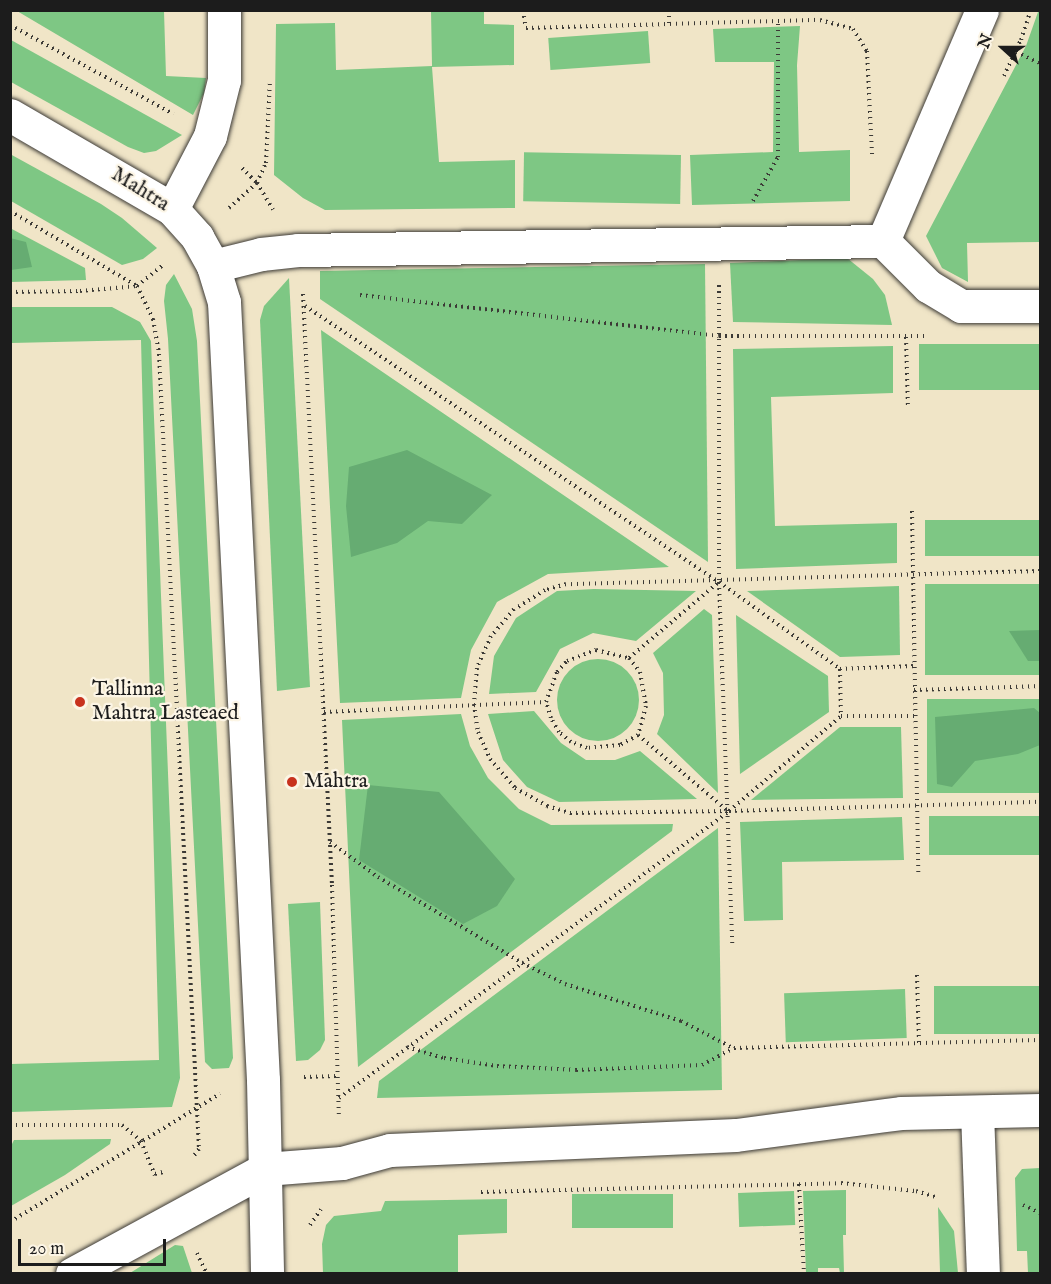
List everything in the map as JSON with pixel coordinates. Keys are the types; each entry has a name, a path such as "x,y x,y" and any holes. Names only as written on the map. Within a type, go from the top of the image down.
{"street":[{"path":"172,209 210,136 224,80 224,10"},
{"path":"883,241 982,10"},
{"name":"Mahtra","path":"10,115 172,209 197,237 213,266 224,302 233,451 265,1169 267,1274"},
{"path":"213,266 261,254 298,250 883,241 928,286 961,306 1041,306"},
{"path":"72,1274 265,1169 342,1163 390,1150 736,1135 901,1113 1041,1110"},
{"path":"976,1112 983,1274"}],"path":[{"path":"523,10 526,28 820,20 853,29 867,51 872,163"},
{"path":"669,10 669,24"},
{"path":"751,204 778,157 778,21"},
{"path":"10,25 210,136 257,183 298,250 304,305 324,712 336,1076 340,1128"},
{"path":"1016,52 1041,63"},
{"path":"224,213 257,183 266,163 270,76"},
{"path":"272,207 282,209"},
{"path":"10,212 137,286 153,319 159,354 199,1149 186,1167"},
{"path":"718,244 719,582 732,944"},
{"path":"10,292 80,291 137,286 167,261"},
{"path":"357,294 719,336 928,336"},
{"path":"304,305 719,582 840,669 913,666"},
{"path":"906,337 908,409"},
{"path":"912,511 915,806 918,872"},
{"path":"1041,571 719,582 587,582 545,590 514,609 491,636 477,668 474,704 478,732 490,759 515,788 547,806 570,813 1041,802"},
{"path":"629,658 719,582"},
{"path":"596,650 629,658 640,672 646,706 638,735 620,745 587,748 571,742 559,732 546,702 556,672 567,661 596,650"},
{"path":"840,669 841,716"},
{"path":"914,690 1041,686"},
{"path":"324,712 546,702"},
{"path":"338,1099 729,811 841,716 915,716"},
{"path":"638,735 729,811"},
{"path":"330,842 378,877 522,963 565,984 681,1022 734,1048"},
{"path":"917,975 919,1043"},
{"path":"407,1047 444,1058 497,1065 576,1070 702,1065 734,1048 1041,1040"},
{"path":"294,1077 336,1076"},
{"path":"10,1222 226,1090"},
{"path":"10,1125 122,1125 141,1141 158,1181"},
{"path":"155,1174 166,1172"},
{"path":"472,1192 842,1183 916,1191 935,1196 942,1203"},
{"path":"799,1184 804,1274"},
{"path":"310,1234 310,1225 324,1205"}],"green space":[{"path":"17,11 164,11 166,76 206,78 204,93 193,115"},
{"path":"431,11 484,11 484,24 514,25 514,65 432,67 439,162 515,160 515,208 325,210 303,198 274,175 276,24 335,23 336,70 432,66"},
{"path":"1038,12 1040,12 1040,242 967,243 968,282 942,268 926,236 1026,46"},
{"path":"800,26 797,65 799,152 850,150 850,201 692,205 690,155 773,152 774,62 715,62 713,29"},
{"path":"648,31 650,63 550,70 548,38"},
{"path":"11,40 182,135 156,151 144,153 128,147 11,82"},
{"path":"524,152 681,155 680,204 523,201"},
{"path":"10,154 101,204 122,218 157,248 143,259 122,265 11,201"},
{"path":"10,228 85,268 86,280 11,282"},
{"path":"10,238 26,242 32,267 11,270"},
{"path":"847,258 873,279 885,295 892,325 733,322 730,263"},
{"path":"705,264 708,562 320,299 320,271"},
{"path":"174,274 192,309 197,341 233,1058 229,1068 212,1069 205,1062 168,339 164,301 166,285"},
{"path":"289,278 310,687 277,691 260,320 264,306"},
{"path":"11,307 112,307 140,322 151,341 180,1078 172,1107 11,1112 11,1064 159,1060 141,340 11,343"},
{"path":"321,330 669,567 548,574 497,602 471,650 461,698 340,703"},
{"path":"919,344 1040,344 1040,390 919,390"},
{"path":"893,346 893,393 771,397 775,526 897,523 897,563 736,569 733,349"},
{"path":"407,450 492,495 462,524 428,521 397,543 351,557 346,506 349,467"},
{"path":"925,520 1040,520 1040,556 925,556"},
{"path":"925,584 1040,584 1040,675 925,675"},
{"path":"899,586 900,655 840,657 747,591"},
{"path":"594,589 696,591 636,641 593,633 560,649 536,692 489,694 494,656 516,618 557,591"},
{"path":"704,609 712,615 718,793 657,734 664,715 663,673 653,653"},
{"path":"736,615 828,676 829,712 740,774"},
{"path":"1040,630 1040,661 1028,661 1009,631"},
{"path":"598,659 614,662 627,671 636,684 639,700 636,716 627,729 614,738 598,741 582,738 569,729 560,716 557,700 560,684 569,671 582,662"},
{"path":"927,699 1040,699 1040,793 927,793"},
{"path":"1034,708 1040,713 1040,745 1018,754 975,761 952,787 937,784 935,717"},
{"path":"534,711 561,743 586,760 615,760 640,751 697,799 559,802 527,787 503,760 488,714"},
{"path":"461,714 470,746 488,778 519,809 551,825 673,824 672,831 358,1067 342,720"},
{"path":"840,727 901,727 903,798 751,800"},
{"path":"368,785 439,792 515,879 497,906 463,924 359,860"},
{"path":"929,816 1040,816 1040,855 929,855"},
{"path":"902,817 904,860 782,862 783,920 744,921 740,822"},
{"path":"718,828 722,1090 377,1098 379,1081"},
{"path":"320,902 325,1040 320,1050 308,1060 296,1061 288,904"},
{"path":"934,986 1040,986 1040,1034 934,1034"},
{"path":"905,989 907,1038 786,1042 784,993"},
{"path":"111,1139 110,1144 65,1175 11,1206 11,1146 14,1140"},
{"path":"1040,1168 1040,1273 1028,1273 1027,1251 1017,1251 1015,1178 1022,1169"},
{"path":"846,1190 846,1235 843,1235 844,1273 840,1273 839,1268 818,1268 818,1273 806,1273 803,1191"},
{"path":"794,1191 795,1225 739,1227 738,1193"},
{"path":"572,1194 673,1194 673,1228 572,1228"},
{"path":"507,1199 507,1233 458,1235 458,1273 323,1273 322,1244 326,1225 334,1216 381,1211 385,1201"},
{"path":"938,1207 954,1231 958,1273 940,1273"},
{"path":"175,1245 183,1246 192,1273 130,1273"}],"place":[{"name":"Tallinna Mahtra Lasteaed","path":"80,702"},
{"name":"Mahtra","path":"292,782"}]}
